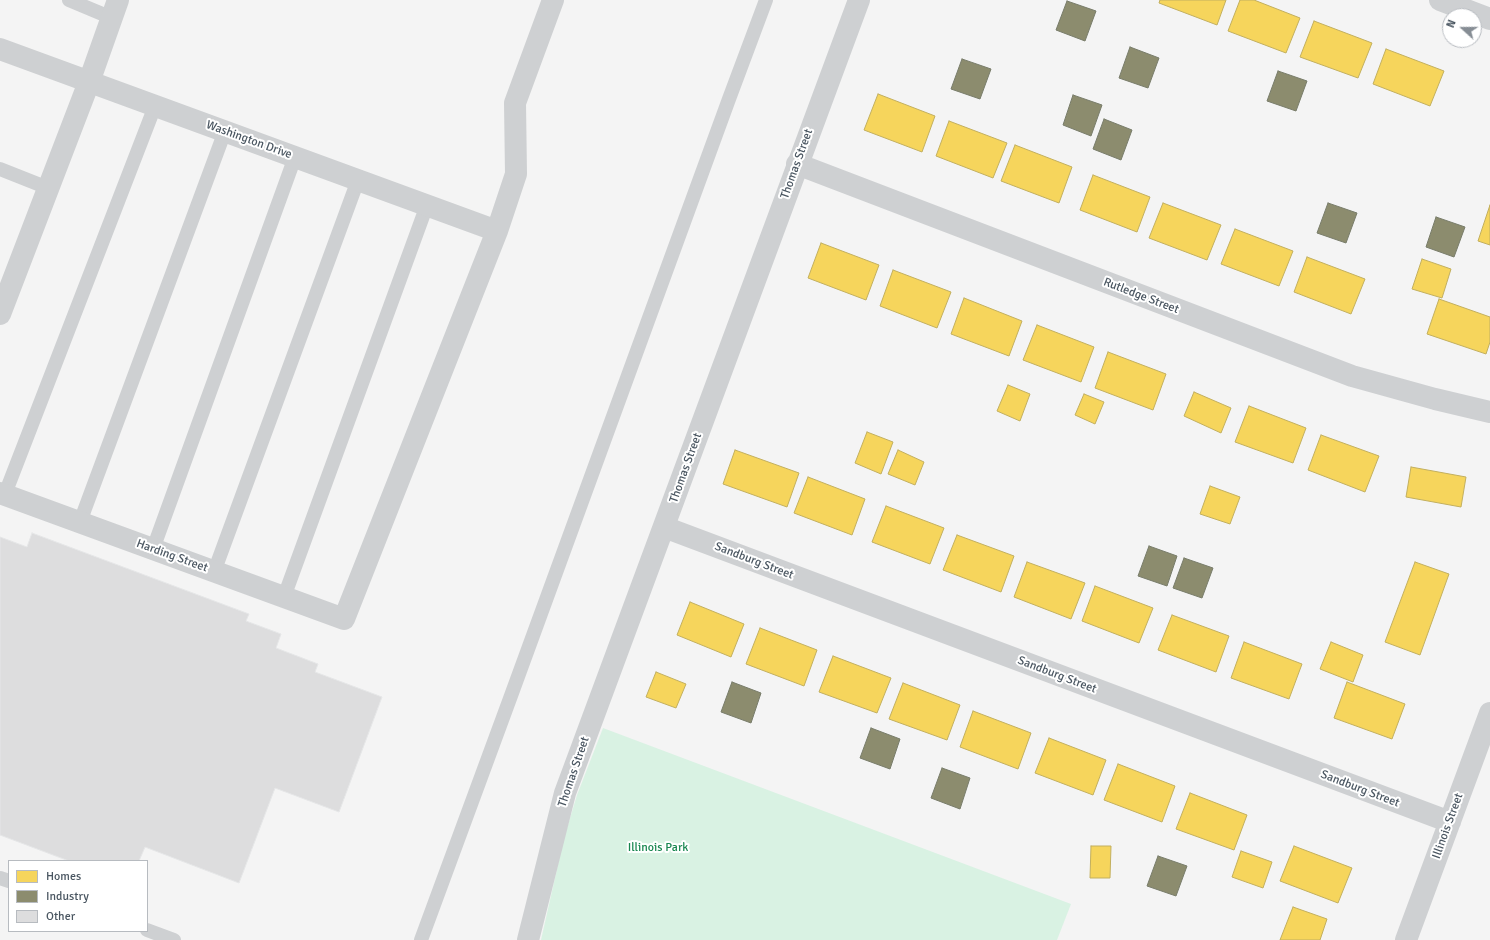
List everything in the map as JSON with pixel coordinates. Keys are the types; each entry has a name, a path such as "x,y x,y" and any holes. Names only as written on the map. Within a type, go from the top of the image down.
{"street":[{"path":"497,230 516,174 514,103 553,0"},
{"name":"Thomas Street","path":"528,940 565,793 858,0"},
{"path":"1440,0 1490,19"},
{"path":"0,314 89,82 115,9"},
{"name":"Washington Drive","path":"0,49 497,230"},
{"name":"Rutledge Street","path":"797,164 1352,376 1435,399 1490,412"},
{"name":"Harding Street","path":"2,494 344,619 497,230"},
{"name":"Sandburg Street","path":"664,527 1450,822"},
{"name":"Illinois Street","path":"1406,940 1490,712"}],"lane":[{"path":"69,0 115,9"},
{"path":"421,940 766,0"},
{"path":"2,494 155,106"},
{"path":"80,522 225,131"},
{"path":"153,549 295,157"},
{"path":"0,169 48,188"},
{"path":"214,572 358,180"},
{"path":"284,597 427,205"},
{"path":"148,930 174,940"}],"green space":[{"name":"Illinois Park","path":"603,728 1071,904 1057,940 541,940 564,838 577,795"}],"building: Homes":[{"path":"1160,0 1226,0 1217,25 1159,3"},
{"path":"1240,0 1254,0 1300,18 1286,53 1228,31"},
{"path":"1314,21 1372,43 1358,78 1300,57"},
{"path":"1386,49 1444,71 1430,106 1373,84"},
{"path":"878,94 935,116 922,152 864,130"},
{"path":"949,121 1007,143 993,178 936,156"},
{"path":"1015,145 1072,167 1059,203 1001,181"},
{"path":"1093,175 1150,197 1137,232 1080,210"},
{"path":"1163,203 1221,225 1207,260 1149,238"},
{"path":"1490,205 1490,245 1478,241"},
{"path":"1235,229 1293,251 1279,286 1221,264"},
{"path":"821,243 879,265 866,300 808,278"},
{"path":"1307,257 1365,279 1351,314 1294,292"},
{"path":"1422,259 1451,269 1442,298 1412,289"},
{"path":"893,270 951,292 937,328 880,306"},
{"path":"964,298 1022,321 1009,356 951,334"},
{"path":"1439,299 1490,317 1490,342 1486,354 1427,334"},
{"path":"1037,325 1094,347 1081,382 1023,360"},
{"path":"1108,352 1166,374 1153,410 1095,388"},
{"path":"1008,385 1030,394 1020,421 997,411"},
{"path":"1194,392 1231,408 1221,433 1184,416"},
{"path":"1084,394 1104,402 1095,424 1075,415"},
{"path":"1249,406 1306,428 1293,463 1235,442"},
{"path":"867,432 893,442 881,474 855,463"},
{"path":"1321,435 1379,456 1365,492 1308,470"},
{"path":"735,450 799,473 787,507 723,484"},
{"path":"898,450 924,462 915,485 888,474"},
{"path":"1411,467 1466,477 1461,507 1406,497"},
{"path":"808,477 865,499 852,535 794,513"},
{"path":"1210,486 1240,497 1230,524 1200,514"},
{"path":"886,506 944,528 930,564 872,542"},
{"path":"957,535 1014,556 1001,592 943,570"},
{"path":"1027,562 1085,583 1071,619 1014,597"},
{"path":"1415,562 1449,574 1420,655 1385,642"},
{"path":"1095,586 1153,608 1139,643 1082,621"},
{"path":"690,602 744,624 731,657 677,635"},
{"path":"1172,615 1229,636 1216,672 1158,650"},
{"path":"760,628 817,650 804,686 746,664"},
{"path":"1244,642 1302,664 1289,699 1231,678"},
{"path":"1331,642 1363,655 1353,682 1320,669"},
{"path":"833,656 891,678 877,713 819,692"},
{"path":"656,672 686,684 676,708 646,697"},
{"path":"1347,682 1405,704 1392,739 1334,718"},
{"path":"903,683 960,705 947,740 889,719"},
{"path":"973,711 1031,733 1018,769 960,747"},
{"path":"1049,738 1106,760 1093,795 1035,773"},
{"path":"1118,764 1175,786 1162,822 1104,800"},
{"path":"1190,793 1247,815 1234,850 1176,829"},
{"path":"1091,846 1111,846 1110,878 1090,878"},
{"path":"1294,846 1352,868 1338,903 1280,881"},
{"path":"1241,851 1272,862 1263,888 1232,877"},
{"path":"1293,907 1327,919 1320,940 1280,940"}],"building: Industry":[{"path":"1067,1 1096,11 1085,41 1056,30"},
{"path":"1130,47 1159,58 1148,88 1119,78"},
{"path":"962,59 991,69 980,99 951,89"},
{"path":"1278,71 1307,81 1296,111 1267,101"},
{"path":"1073,95 1102,105 1091,136 1063,125"},
{"path":"1104,119 1132,130 1121,160 1093,149"},
{"path":"1328,203 1357,213 1346,243 1317,233"},
{"path":"1436,217 1465,227 1454,257 1426,247"},
{"path":"1149,546 1177,556 1167,586 1138,576"},
{"path":"1184,558 1213,568 1202,598 1173,588"},
{"path":"732,682 761,693 751,723 721,712"},
{"path":"871,728 900,739 890,769 860,758"},
{"path":"942,768 970,778 960,809 931,798"},
{"path":"1158,856 1187,866 1176,896 1147,886"}],"building: Other":[{"path":"32,533 249,614 246,621 281,634 276,648 318,664 315,672 382,697 339,812 275,788 239,883 145,847 139,860 66,860 0,835 0,537 27,547"}]}
